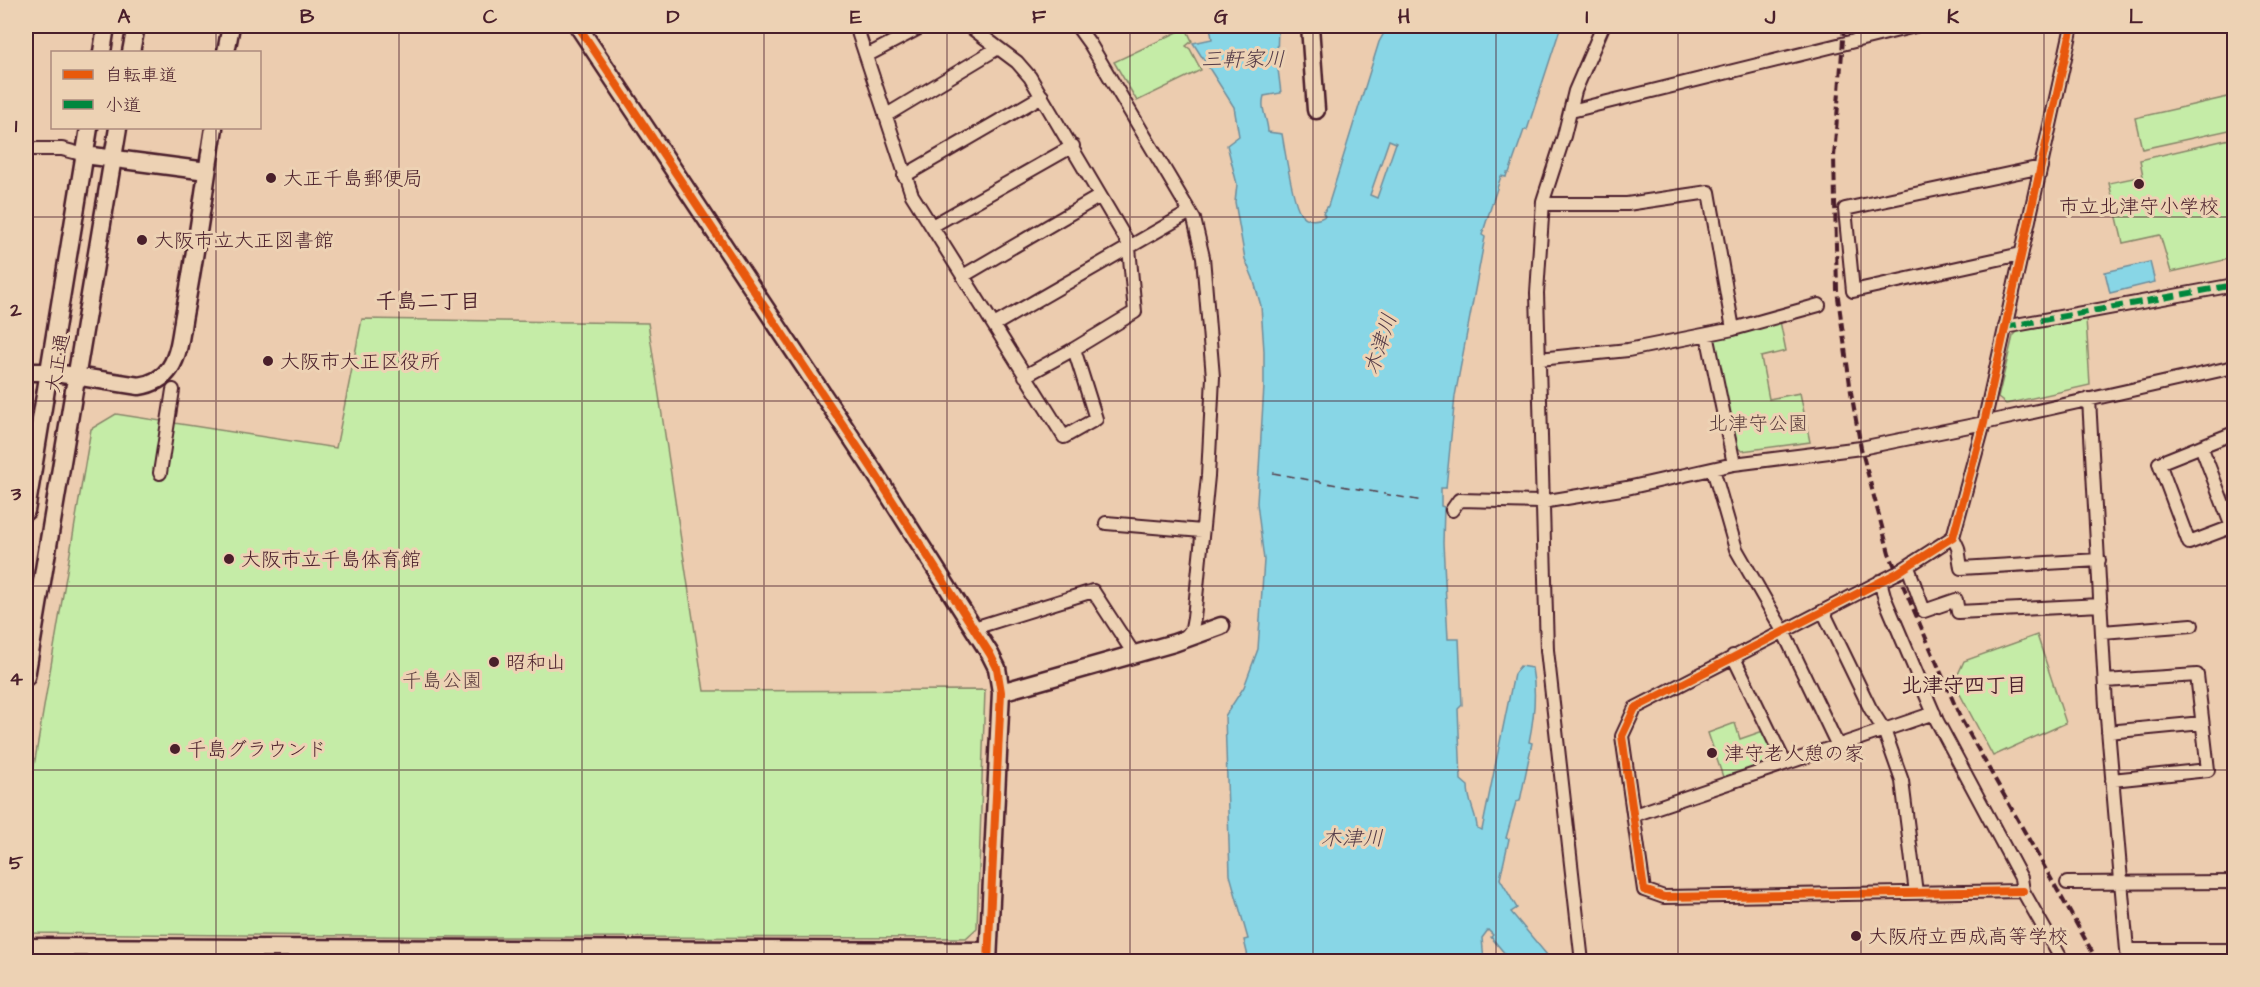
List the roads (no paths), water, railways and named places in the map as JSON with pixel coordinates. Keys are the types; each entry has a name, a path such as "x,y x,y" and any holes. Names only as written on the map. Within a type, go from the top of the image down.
{"street":[{"path":"102,51 106,26"},
{"path":"131,51 135,26"},
{"path":"226,51 231,26"},
{"path":"26,947 120,955 988,956 1001,692 997,668 974,628 853,439 578,26"},
{"path":"856,26 912,195 1064,437 1096,419 1074,350"},
{"path":"866,56 923,26"},
{"path":"969,26 1017,62 1042,96 1073,146 1129,248 1135,312 1074,350 1025,376"},
{"path":"1077,26 1190,212 1198,230 1205,268 1213,377 1194,618 1189,635 1183,640"},
{"path":"1310,26 1316,110"},
{"path":"1582,962 1547,650 1537,293 1543,204 1575,91 1603,26"},
{"path":"1571,111 1915,26"},
{"path":"2072,26 1984,423 1953,537 1958,548 1961,568 2099,560"},
{"path":"885,116 998,48"},
{"path":"904,176 1042,96"},
{"name":"大正通","path":"26,511 89,129"},
{"name":"大正通","path":"26,677 118,129"},
{"path":"26,372 49,372 139,386 158,380 171,367 178,348 214,129"},
{"path":"932,226 1073,146"},
{"path":"26,149 62,148 85,155 207,171"},
{"path":"2021,254 1853,291 1845,209 2041,167"},
{"path":"1543,204 1627,204 1709,192 1733,329"},
{"path":"963,276 1100,196"},
{"path":"994,325 1190,212"},
{"path":"2005,327 2235,285"},
{"path":"1539,358 1628,350 1733,329 1819,305"},
{"path":"1707,334 1734,464"},
{"path":"1452,510 1459,500 1542,502 1627,488 1734,464 1856,449 2235,367"},
{"path":"160,473 173,390"},
{"path":"2089,399 2104,681 2127,956 2213,956 2235,950"},
{"path":"2201,446 2233,527 2189,543 2159,464 2201,446 2235,433"},
{"path":"1713,469 1736,549 1783,631 1838,746"},
{"path":"1106,523 1202,531"},
{"path":"1953,537 1908,567 1635,708 1622,736 1624,765 1634,815 1644,890 1664,897 2023,891"},
{"path":"1908,567 1924,610 1956,600 1958,612 2101,605"},
{"path":"1880,581 1885,599 1934,713 2021,878 2023,891 2063,962"},
{"path":"974,628 1093,591 1134,654"},
{"path":"1823,611 1870,708 1884,730 1902,781 1916,893"},
{"path":"2102,632 2192,625"},
{"path":"1001,692 1183,640 1221,626"},
{"path":"1733,656 1785,763"},
{"path":"2104,681 2197,675 2208,770 2112,780"},
{"path":"1634,815 1934,713"},
{"path":"2108,732 2202,723"},
{"path":"2067,883 2235,882"}],"water":[{"name":"木津川","path":"1210,26 1278,26 1277,61 1281,93 1264,96 1268,132 1282,134 1297,206 1305,217 1315,220 1325,216 1323,213 1328,206 1379,42 1384,33 1389,33 1395,26 1561,26 1527,130 1524,130 1509,173 1506,177 1501,176 1482,235 1485,237 1455,396 1446,488 1441,488 1441,506 1444,507 1443,543 1448,639 1459,639 1462,705 1458,709 1461,780 1468,786 1477,828 1482,830 1514,674 1520,666 1532,668 1534,705 1529,742 1532,743 1520,801 1516,802 1506,838 1509,839 1500,879 1517,908 1511,912 1552,961 1511,961 1488,930 1482,938 1484,961 1249,961 1244,940 1248,939 1230,875 1225,716 1244,687 1258,649 1264,560 1257,503 1264,351 1261,306 1245,259 1235,202 1237,184 1227,145 1239,136 1234,107 1193,43 1212,39","holes":["1389,140 1396,143 1377,198 1370,195"]},
{"path":"2150,262 2155,282 2110,293 2105,272"}],"railway":[{"path":"1844,26 1834,157 1837,290 1861,448 1889,553 1961,719 2098,962"}],"place":[{"name":"大正千島郵便局","path":"271,178"},
{"name":"市立北津守小学校","path":"2139,184"},
{"name":"大阪市立大正図書館","path":"142,240"},
{"name":"大阪市大正区役所","path":"268,361"},
{"name":"大阪市立千島体育館","path":"229,559"},
{"name":"昭和山","path":"494,662"},
{"name":"千島グラウンド","path":"175,749"},
{"name":"津守老人憩の家","path":"1712,753"},
{"name":"大阪府立西成高等学校","path":"1856,936"}],"district":[{"name":"千島二丁目","path":"428,301"},
{"name":"北津守四丁目","path":"1964,685"}],"water label":[{"name":"三軒家川","path":"1243,59"}],"park label":[{"name":"北津守公園","path":"1758,423"},
{"name":"千島公園","path":"442,680"}]}
